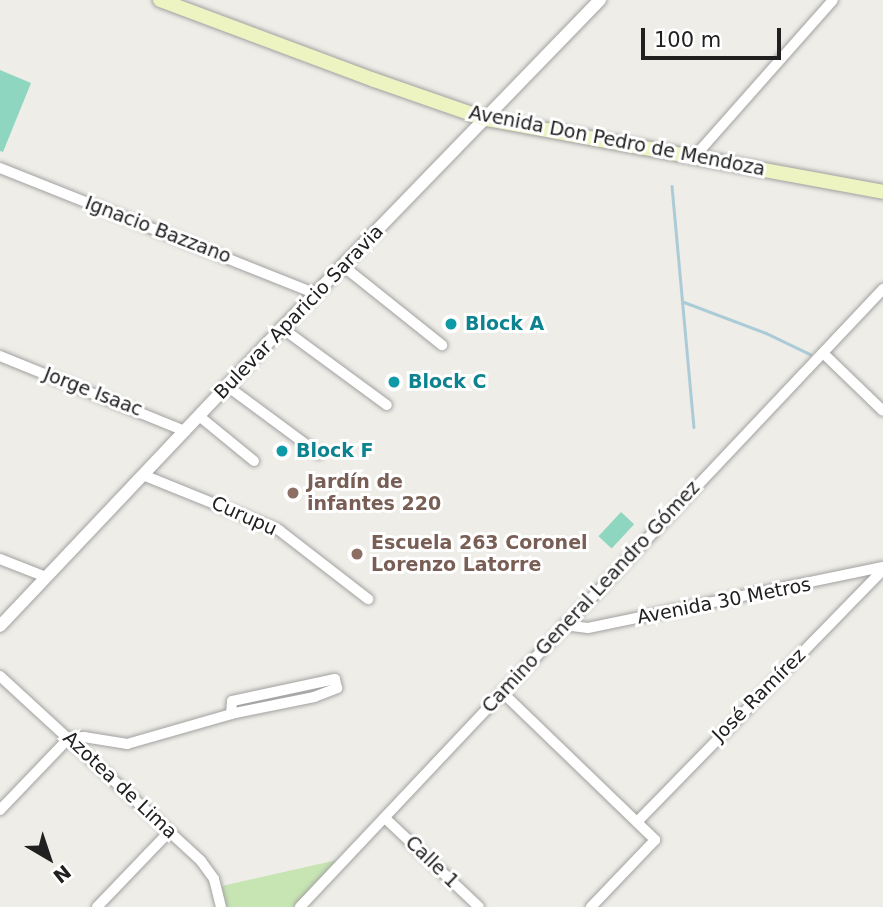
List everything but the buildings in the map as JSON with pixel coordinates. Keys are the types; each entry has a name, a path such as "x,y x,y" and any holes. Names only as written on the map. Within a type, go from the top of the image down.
{"main road":[{"name":"Avenida Don Pedro de Mendoza","path":"160,0 486,119 883,192"}],"street":[{"name":"Bulevar Aparicio Saravia","path":"0,626 282,328 600,0"},
{"path":"695,156 833,0"},
{"name":"Ignacio Bazzano","path":"0,168 316,294"},
{"path":"343,266 442,345"},
{"name":"Camino General Leandro Gómez","path":"300,907 883,289"},
{"path":"282,328 387,405"},
{"path":"822,353 883,411"},
{"name":"Jorge Isaac","path":"0,356 185,430"},
{"path":"227,386 320,454"},
{"path":"199,416 254,461"},
{"name":"Curupu","path":"144,475 279,530 368,600"},
{"path":"0,559 46,578"},
{"name":"Avenida 30 Metros","path":"564,625 588,628 883,568"},
{"name":"José Ramírez","path":"637,822 883,568"},
{"name":"Azotea de Lima","path":"0,676 170,831 209,871 218,889 221,907"},
{"path":"0,810 69,738 84,737 127,744 231,714 314,697 337,688 335,679 232,701 231,714"},
{"path":"502,692 655,840 591,907"},
{"name":"Calle 1","path":"385,818 479,907"},
{"path":"97,907 170,831"}],"green space":[{"path":"0,70 31,83 3,152 0,151"},
{"path":"621,512 634,524 612,548 598,536"},
{"path":"337,860 293,907 226,907 222,886"}],"waterway":[{"path":"672,186 694,427"},
{"path":"684,302 766,333 810,354"}],"place":[{"name":"Block A","path":"451,324"},
{"name":"Block C","path":"394,382"},
{"name":"Block F","path":"282,451"},
{"name":"Jardín de infantes 220","path":"293,493"},
{"name":"Escuela 263 Coronel Lorenzo Latorre","path":"357,554"}]}
